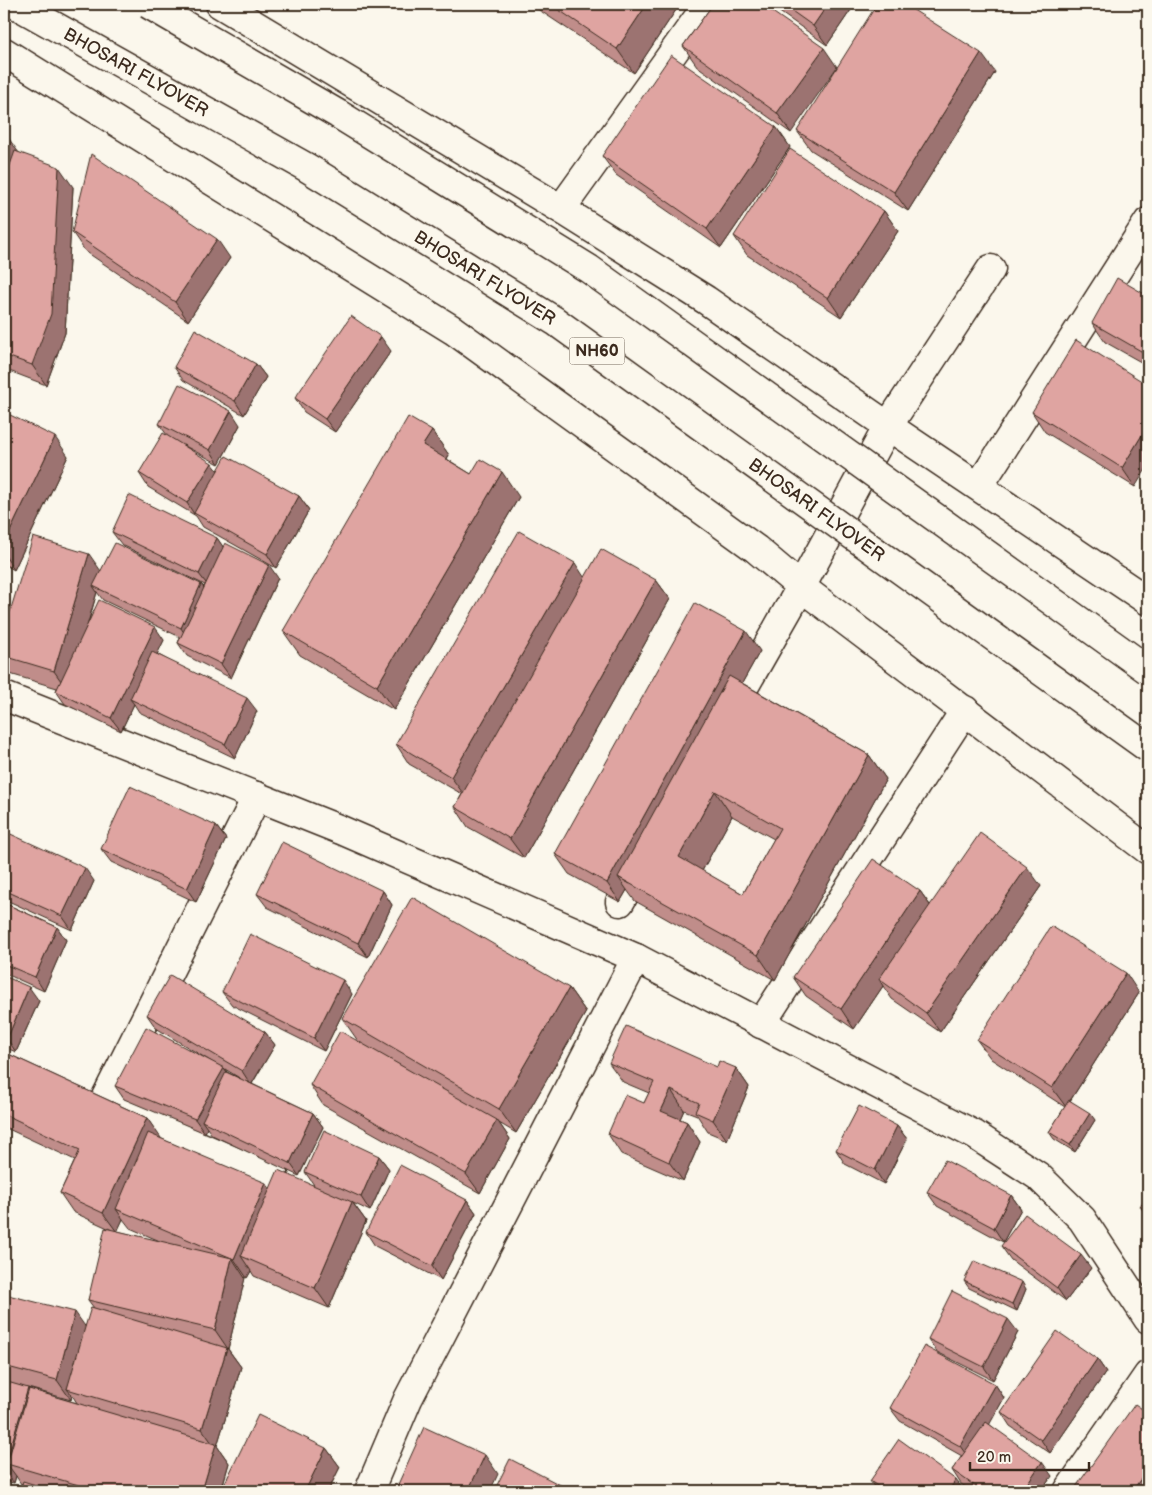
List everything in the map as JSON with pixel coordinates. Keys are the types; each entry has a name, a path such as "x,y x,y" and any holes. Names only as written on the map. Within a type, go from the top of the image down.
{"main road":[{"name":"BHOSARI FLYOVER","path":"15,4 306,167 555,321 1148,748"},
{"path":"148,4 338,114 589,269 1148,670"},
{"path":"220,4 561,209 706,300 888,426 1148,601"},
{"path":"561,209 708,4"},
{"path":"4,52 453,330 756,549 801,587 1148,850"},
{"path":"979,486 1148,222"},
{"path":"713,740 801,587 888,426 991,269"},
{"path":"4,696 341,830 636,958 975,1135 1038,1176 1082,1219 1148,1319"},
{"path":"761,1024 965,710"},
{"path":"257,796 94,1099 275,1179"},
{"path":"620,902 659,834"},
{"path":"368,1491 408,1399 636,958"},
{"path":"1068,1491 1148,1375"}],"building":[{"path":"550,4 647,4 617,49"},
{"path":"713,4 761,4 824,48 777,113 683,46"},
{"path":"782,4 828,4 813,26"},
{"path":"877,4 904,4 981,53 894,192 797,131"},
{"path":"671,55 776,127 707,229 602,156"},
{"path":"790,149 884,211 828,298 734,236"},
{"path":"15,151 59,167 51,314 32,365 4,355 4,182"},
{"path":"91,154 217,239 175,302 72,232"},
{"path":"1148,220 1148,237 1141,233"},
{"path":"1117,278 1148,296 1148,355 1092,323"},
{"path":"351,316 381,337 325,419 295,398"},
{"path":"195,329 256,364 235,401 174,367"},
{"path":"1076,340 1148,385 1148,425 1122,468 1032,412"},
{"path":"179,384 231,411 210,450 159,424"},
{"path":"4,412 55,437 4,544"},
{"path":"408,417 432,431 423,445 471,474 480,459 502,472 377,686 283,631"},
{"path":"163,433 212,463 187,503 139,473"},
{"path":"226,456 299,496 267,554 194,513"},
{"path":"129,495 217,538 199,574 112,532"},
{"path":"519,531 575,563 451,777 396,744"},
{"path":"33,537 89,554 54,671 4,656 4,631"},
{"path":"115,543 201,584 181,628 93,586"},
{"path":"225,543 269,565 221,664 178,643"},
{"path":"601,549 656,580 510,839 455,807"},
{"path":"99,600 155,627 111,718 56,691"},
{"path":"695,603 746,631 607,883 555,854"},
{"path":"152,652 247,698 225,744 130,699"},
{"path":"729,676 869,755 758,955 618,877","holes":["715,791 780,828 743,894 679,857"]},
{"path":"130,786 216,826 187,889 101,849"},
{"path":"4,831 85,868 62,916 4,890"},
{"path":"980,833 1027,867 926,1013 879,979"},
{"path":"282,842 383,891 358,943 257,894"},
{"path":"873,859 920,891 841,1009 793,977"},
{"path":"412,897 569,988 499,1109 342,1018"},
{"path":"4,903 57,927 35,977 4,964"},
{"path":"1051,926 1126,973 1052,1088 977,1040"},
{"path":"250,934 343,980 314,1038 222,992"},
{"path":"170,975 265,1032 242,1071 147,1015"},
{"path":"4,976 29,987 7,1039 4,1038"},
{"path":"626,1026 717,1067 719,1061 736,1068 713,1120 695,1112 699,1103 671,1090 661,1111 687,1122 669,1162 608,1134 625,1095 644,1103 654,1082 609,1063"},
{"path":"146,1027 224,1068 195,1119 115,1086"},
{"path":"340,1031 497,1120 466,1174 310,1085"},
{"path":"4,1052 147,1118 103,1213 60,1193 80,1150 4,1114"},
{"path":"226,1072 313,1113 290,1163 202,1121"},
{"path":"1069,1100 1090,1113 1070,1145 1049,1132"},
{"path":"859,1106 897,1126 875,1170 836,1150"},
{"path":"324,1130 379,1156 361,1197 305,1172"},
{"path":"148,1133 266,1183 234,1259 116,1209"},
{"path":"945,1160 1011,1195 994,1228 927,1192"},
{"path":"400,1165 467,1200 432,1266 366,1232"},
{"path":"278,1170 352,1202 315,1288 241,1256"},
{"path":"1148,1197 1148,1213 1140,1206"},
{"path":"1025,1214 1081,1255 1057,1288 1001,1246"},
{"path":"105,1228 232,1258 215,1330 88,1300"},
{"path":"974,1261 1022,1282 1012,1304 964,1281"},
{"path":"952,1291 1008,1319 984,1367 928,1339"},
{"path":"4,1294 75,1312 57,1380 4,1366"},
{"path":"91,1307 227,1348 202,1429 67,1389"},
{"path":"1057,1331 1097,1359 1041,1440 1001,1412"},
{"path":"924,1346 995,1384 960,1446 890,1408"},
{"path":"4,1381 28,1388 4,1470"},
{"path":"29,1389 216,1444 202,1491 99,1491 7,1464"},
{"path":"1135,1404 1148,1413 1148,1469 1132,1491 1073,1491"},
{"path":"258,1415 326,1448 305,1491 221,1491"},
{"path":"986,1422 1042,1462 1022,1491 982,1491 952,1470"},
{"path":"424,1427 485,1455 468,1491 395,1491"},
{"path":"899,1439 956,1480 948,1491 885,1491 870,1481"},
{"path":"510,1459 570,1490 494,1491"},
{"path":"23,1481 55,1491 20,1491"}]}
